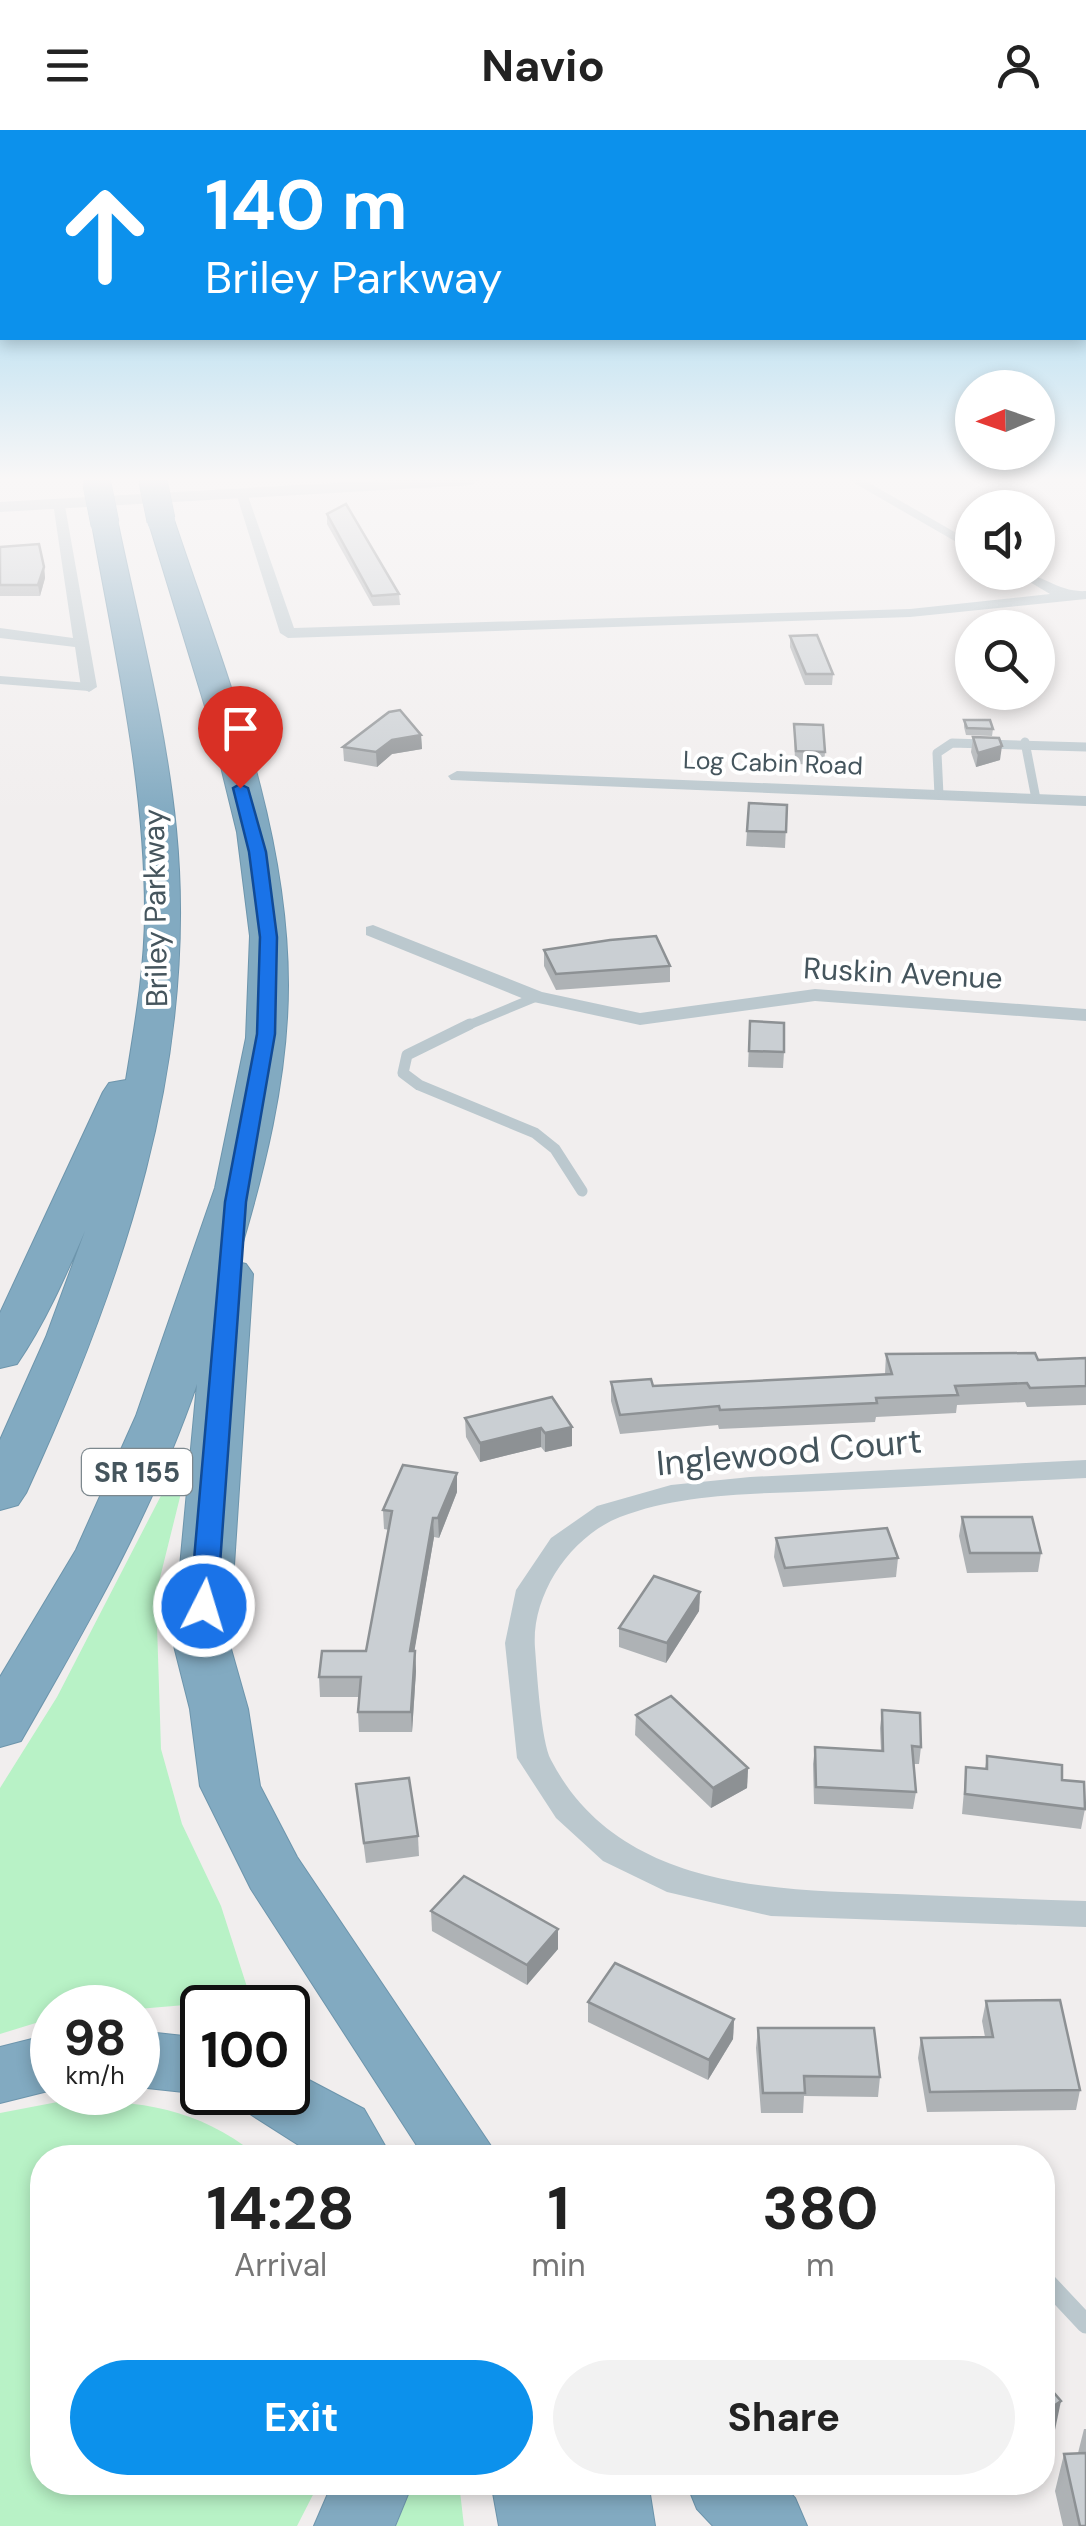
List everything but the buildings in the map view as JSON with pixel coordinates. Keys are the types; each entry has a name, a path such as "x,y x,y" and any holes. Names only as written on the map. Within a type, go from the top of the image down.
{"highway":[{"name":"Briley Parkway","path":"0,1493 48,1395 130,1162 160,1011 160,832 117,592"},
{"name":"SR 155","path":"0,1726 104,1548 166,1406 236,1202 266,1034 268,937 258,852 184,592"},
{"path":"0,1354 34,1294 160,1011"},
{"path":"236,1202 201,1642 220,1708 230,1786 273,1872 455,2145"},
{"path":"0,2076 30,2068"},
{"path":"310,2114 339,2130 349,2145"},
{"path":"354,2526 368,2495"},
{"path":"533,2495 539,2526"},
{"path":"610,2495 615,2526"},
{"path":"737,2495 767,2526"}],"street":[{"path":"72,592 89,687"},
{"path":"274,592 288,633 910,613 1086,595"},
{"path":"1056,592 1086,606"},
{"path":"0,633 80,643"},
{"name":"Log Cabin Road","path":"457,776 1086,801"},
{"name":"Ruskin Avenue","path":"374,931 536,997 640,1019 815,995 1086,1015"},
{"name":"Inglewood Court","path":"1086,1469 750,1486 671,1494 606,1512 561,1545 526,1597 520,1643 532,1758 567,1810 614,1852 679,1884 771,1904 1086,1914"}],"lane":[{"path":"0,680 89,687"},
{"path":"939,795 937,753 966,741 1086,747"},
{"path":"1025,742 1036,799"},
{"path":"536,997 425,1043 407,1055 403,1073 419,1085 535,1132 555,1149 582,1191"},
{"path":"1055,2292 1086,2324"}],"green space":[{"path":"167,1484 183,1485 156,1594 161,1749 182,1824 221,1906 246,1985 180,1985 180,2005 160,2007 160,1985 30,1985 30,2025 0,2034 0,1788 57,1697"},
{"path":"30,2107 30,2115 160,2115 160,2108 192,2118 237,2141 242,2145 30,2145 30,2495 313,2495 297,2526 0,2526 0,2113"},
{"path":"408,2495 460,2495 464,2526 396,2526"}],"route":[{"path":"204,1606 236,1202 266,1034 268,937 258,852 240,788"}]}
